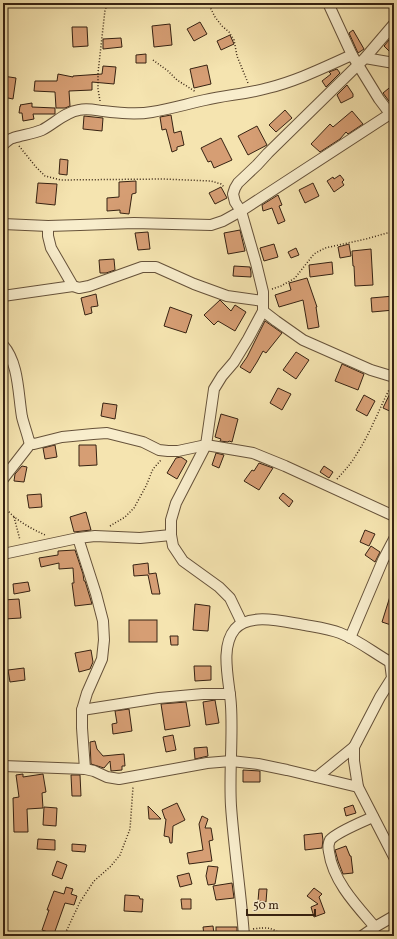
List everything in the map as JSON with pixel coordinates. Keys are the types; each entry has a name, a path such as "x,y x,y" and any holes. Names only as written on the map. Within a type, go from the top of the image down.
{"street":[{"path":"3,224 48,226 134,223 211,225 223,221 241,211 392,117 379,99 361,61 352,54 328,3"},
{"path":"242,624 230,598 218,587 183,561 173,546 171,535 171,520 176,503 206,446 214,389 222,376 234,362 263,312 263,296 256,263 241,211 235,202 233,194 238,183 361,61 394,24"},
{"path":"3,145 12,138 42,130 60,118 79,110 89,109 120,113 150,113 176,108 205,100 252,92 282,84 325,67 352,54"},
{"path":"361,61 394,63"},
{"path":"48,226 48,236 51,248 72,286"},
{"path":"3,296 72,286 79,288 89,286 142,267 156,267 194,284 227,296 263,296"},
{"path":"263,312 303,340 371,370 392,382"},
{"path":"3,345 8,350 14,366 22,418 29,441 31,443"},
{"path":"31,443 34,444 62,437 107,433 143,442 159,450 178,451 206,446 253,453 330,486 394,516"},
{"path":"3,479 31,443"},
{"path":"3,554 78,538 95,536 140,538 171,535"},
{"path":"78,538 103,621 104,640 102,660 87,693 82,710 85,769"},
{"path":"350,638 383,560 394,539"},
{"path":"244,934 231,805 232,720 226,659 229,637 235,629 242,624 267,619 339,632 392,663 393,677 380,697 354,747 317,777"},
{"path":"82,710 160,698 203,694 230,694"},
{"path":"354,747 354,760 358,787 394,857"},
{"path":"3,766 85,769 107,777 119,779 207,763 231,761 258,764 358,787"},
{"path":"373,817 337,834 330,841 328,847 337,877 351,898 375,927"},
{"path":"362,936 394,916"}],"path":[{"path":"102,111 98,89 98,73 105,10 108,3"},
{"path":"208,3 215,17 229,32 234,40 237,56 252,92"},
{"path":"154,60 177,80 194,89 205,100"},
{"path":"12,138 45,176 61,180 163,179 211,181 222,184 235,202"},
{"path":"263,296 295,278 314,254 326,248 394,231"},
{"path":"330,486 357,454 370,431 392,382"},
{"path":"95,536 125,517 134,508 146,486 152,469 168,451"},
{"path":"3,505 14,517 34,530 60,542"},
{"path":"14,517 22,550"},
{"path":"64,936 80,902 94,881 110,867 120,855 130,829 134,776"},
{"path":"244,934 267,927 272,928 283,936"}],"building":[{"path":"200,22 207,34 194,41 187,29"},
{"path":"170,24 172,45 154,47 152,26"},
{"path":"72,27 87,27 88,46 73,47"},
{"path":"353,30 364,49 358,53 349,33"},
{"path":"394,34 394,46 389,51 384,46"},
{"path":"230,35 234,44 221,50 217,41"},
{"path":"121,38 122,47 103,49 103,39"},
{"path":"146,54 146,63 136,63 136,55"},
{"path":"207,65 211,84 194,88 190,69"},
{"path":"103,66 116,67 114,84 92,82 92,90 69,91 70,106 65,108 56,108 55,92 34,91 35,81 57,81 58,74 73,77 102,74"},
{"path":"337,69 340,73 326,87 322,81 331,74 329,72"},
{"path":"3,76 16,78 13,99 3,97"},
{"path":"394,84 394,108 383,93"},
{"path":"347,85 353,94 353,97 341,103 337,95"},
{"path":"32,103 32,107 55,108 55,114 33,114 34,119 23,121 22,113 19,113 20,105"},
{"path":"285,110 292,118 276,132 269,125"},
{"path":"352,111 363,124 348,134 346,132 340,139 320,152 311,144 330,124 333,127"},
{"path":"171,115 174,133 181,131 184,145 177,147 177,150 172,152 166,129 162,130 160,117"},
{"path":"84,116 103,118 102,131 83,129"},
{"path":"257,126 267,145 248,155 238,136"},
{"path":"221,138 232,160 214,168 211,161 208,162 201,148"},
{"path":"60,159 68,160 67,175 59,174"},
{"path":"340,175 344,180 342,182 344,185 334,192 327,181"},
{"path":"136,181 136,193 132,194 129,214 120,213 120,210 107,211 107,198 119,197 119,182"},
{"path":"38,183 57,184 55,205 36,203"},
{"path":"313,183 319,196 305,203 299,190"},
{"path":"221,187 227,198 215,204 209,193"},
{"path":"278,195 282,205 279,206 285,221 278,224 272,208 263,211 262,205"},
{"path":"240,230 245,251 228,254 224,233"},
{"path":"148,232 150,249 138,250 135,233"},
{"path":"274,244 278,257 264,261 260,248"},
{"path":"349,244 351,256 340,258 338,247"},
{"path":"296,248 299,255 291,258 288,252"},
{"path":"371,249 373,285 355,286 352,251"},
{"path":"114,259 115,270 100,273 99,260"},
{"path":"332,262 333,274 310,277 309,265"},
{"path":"234,266 250,267 251,277 233,276"},
{"path":"307,278 317,307 319,327 308,329 303,300 279,307 275,295 291,290 289,283"},
{"path":"96,294 98,306 91,307 92,313 85,315 81,298"},
{"path":"394,296 394,310 372,312 371,298"},
{"path":"220,300 231,311 235,305 246,312 235,331 218,321 214,325 204,315"},
{"path":"170,307 192,315 186,333 164,326"},
{"path":"265,321 282,333 266,353 263,351 250,373 240,367 247,357"},
{"path":"296,352 309,360 296,379 283,370"},
{"path":"342,364 364,374 358,390 335,381"},
{"path":"394,385 394,413 383,408"},
{"path":"278,388 291,394 282,410 270,403"},
{"path":"364,395 375,401 367,416 356,410"},
{"path":"103,403 117,405 115,419 101,416"},
{"path":"221,414 238,419 232,442 220,441 221,439 215,437"},
{"path":"55,445 57,457 45,459 43,448"},
{"path":"79,445 96,445 97,465 79,466"},
{"path":"216,453 224,455 219,468 212,465"},
{"path":"181,457 187,461 177,479 167,473 176,458"},
{"path":"259,463 273,468 259,490 244,481 252,470 254,471"},
{"path":"22,466 27,467 24,482 14,481 15,474"},
{"path":"324,466 333,472 329,478 320,472"},
{"path":"283,493 293,501 289,507 279,498"},
{"path":"41,494 42,507 29,508 27,495"},
{"path":"86,512 91,530 74,532 70,517"},
{"path":"365,530 375,534 369,546 360,542"},
{"path":"371,546 380,552 375,562 365,555"},
{"path":"75,550 92,604 75,606 72,583 74,583 73,568 59,569 59,563 41,567 39,558 58,555 58,551"},
{"path":"148,563 149,574 156,573 160,594 152,594 148,575 134,576 133,565"},
{"path":"28,582 30,591 14,594 13,584"},
{"path":"392,590 394,590 394,626 382,622"},
{"path":"19,599 21,618 4,619 3,600"},
{"path":"195,604 210,606 208,631 193,630"},
{"path":"129,620 157,620 157,642 129,642"},
{"path":"170,636 178,636 178,645 171,645"},
{"path":"91,650 93,662 90,669 79,672 75,653"},
{"path":"194,666 211,666 211,680 195,681"},
{"path":"24,668 25,680 10,682 8,670"},
{"path":"215,700 219,723 206,725 203,702"},
{"path":"186,702 190,726 165,730 161,704"},
{"path":"129,709 132,731 113,734 112,724 117,723 115,711"},
{"path":"173,735 176,750 166,752 163,737"},
{"path":"95,741 97,749 103,756 124,754 125,766 122,766 122,770 111,771 110,761 104,768 91,764 90,742"},
{"path":"207,747 208,756 195,759 194,748"},
{"path":"243,770 260,771 260,782 243,782"},
{"path":"23,774 23,777 43,774 46,792 42,793 43,808 27,809 28,832 14,832 13,798 19,797 16,775"},
{"path":"71,775 80,775 81,796 72,796"},
{"path":"177,803 185,820 173,826 172,843 170,843 169,837 164,836 166,819 162,810"},
{"path":"353,805 356,813 346,816 344,808"},
{"path":"148,806 161,819 149,819"},
{"path":"44,807 57,808 56,826 43,825"},
{"path":"202,816 208,819 205,828 211,828 213,840 209,841 212,861 189,864 187,853 203,850 199,824"},
{"path":"322,833 322,848 305,850 304,835"},
{"path":"38,839 55,840 55,850 37,849"},
{"path":"72,844 86,845 85,852 72,851"},
{"path":"346,846 351,856 353,873 343,874 335,850"},
{"path":"57,861 67,865 62,879 52,875"},
{"path":"208,866 218,867 215,884 208,885 206,876"},
{"path":"189,873 192,884 180,887 177,876"},
{"path":"232,883 234,898 216,900 213,886"},
{"path":"66,887 73,889 71,894 77,896 74,905 65,903 54,934 42,930 54,891 64,894"},
{"path":"314,888 322,894 319,897 325,913 314,917 311,907 318,904 307,896"},
{"path":"259,889 267,889 266,902 258,901"},
{"path":"125,895 139,896 140,899 143,899 142,912 124,911"},
{"path":"181,899 191,899 191,909 182,909"},
{"path":"213,926 214,934 204,935 203,927"},
{"path":"216,927 237,927 237,936 216,936"}]}
